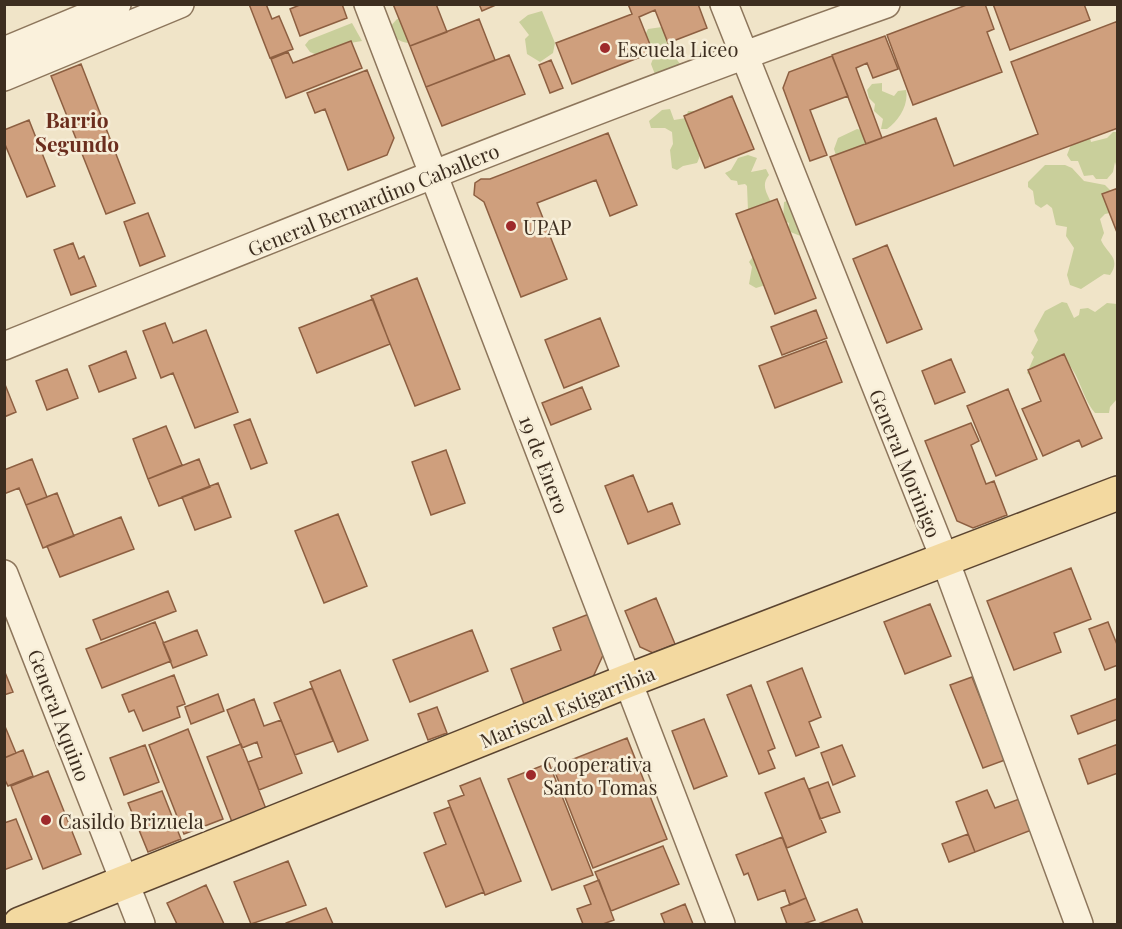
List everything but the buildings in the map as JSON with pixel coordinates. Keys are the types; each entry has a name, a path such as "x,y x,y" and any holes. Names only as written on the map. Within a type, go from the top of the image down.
{"main road":[{"name":"Mariscal Estigarribia","path":"20,924 125,884 627,681 1118,493"}],"street":[{"path":"4,51 117,4"},
{"path":"4,77 180,4"},
{"name":"19 de Enero","path":"368,4 721,924"},
{"name":"General Morinigo","path":"724,4 945,560 1079,924"},
{"name":"General Bernardino Caballero","path":"4,346 434,174 744,55 886,4"},
{"name":"General Aquino","path":"4,574 141,924"}],"green space":[{"path":"542,11 555,43 553,53 540,62 527,54 525,39 529,35 519,22 528,15"},
{"path":"404,17 416,43 400,40 389,28 397,19"},
{"path":"352,23 362,41 350,43 322,57 310,52 305,45 309,40"},
{"path":"662,27 671,40 670,50 680,64 677,71 656,77 651,64 656,51 649,49 645,35 648,29"},
{"path":"882,83 882,91 894,96 898,91 906,90 907,95 902,112 887,129 881,129 883,119 874,111 875,104 869,98 867,90 872,84"},
{"path":"670,109 674,120 686,118 688,111 694,111 700,137 697,163 677,170 672,168 670,150 673,144 672,132 665,128 651,128 649,121 662,110"},
{"path":"857,129 861,130 868,148 837,159 834,149 838,138"},
{"path":"1113,132 1117,132 1117,169 1115,162 1113,172 1107,179 1096,179 1093,175 1084,176 1078,161 1071,161 1067,155 1072,142 1089,133 1091,142 1107,138"},
{"path":"748,155 757,158 751,172 766,169 769,175 765,186 772,205 748,211 747,186 738,185 737,181 731,180 725,173 731,170 738,158"},
{"path":"1045,165 1065,165 1072,168 1084,181 1105,185 1113,193 1115,212 1105,214 1100,219 1104,233 1101,240 1114,260 1113,269 1110,275 1104,274 1081,289 1070,285 1067,275 1074,248 1066,236 1067,227 1056,225 1052,208 1047,204 1041,208 1035,204 1033,191 1028,187 1028,182"},
{"path":"791,200 803,237 788,231 789,223 783,221 784,202"},
{"path":"755,254 766,285 756,288 749,284 752,267 749,262"},
{"path":"1062,302 1067,303 1074,318 1079,315 1080,309 1088,308 1095,312 1107,303 1117,304 1117,399 1110,407 1109,413 1095,413 1073,370 1062,358 1034,379 1027,373 1034,357 1031,353 1038,340 1034,331 1045,311"}],"place":[{"name":"Escuela Liceo","path":"605,48"},
{"name":"UPAP","path":"511,226"},
{"name":"Cooperativa Santo Tomas","path":"531,775"},
{"name":"Casildo Brizuela","path":"46,820"}],"district":[{"name":"Barrio Segundo","path":"77,131"}]}
